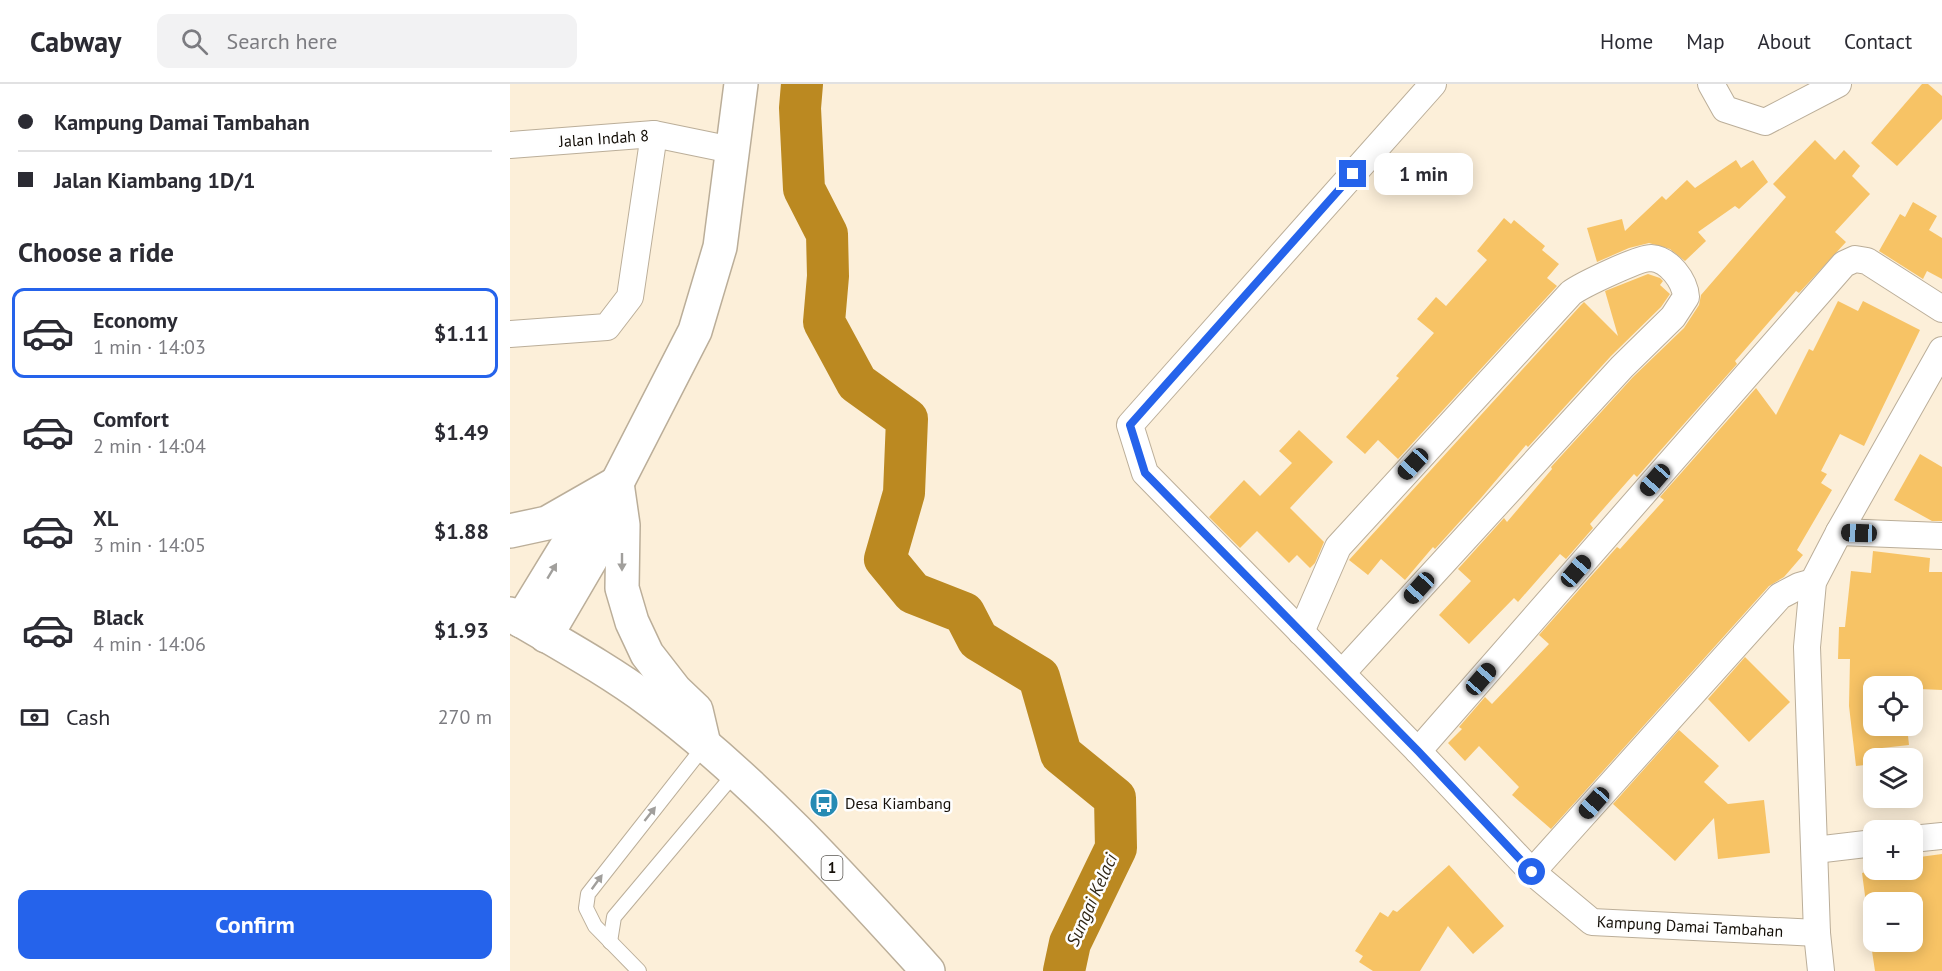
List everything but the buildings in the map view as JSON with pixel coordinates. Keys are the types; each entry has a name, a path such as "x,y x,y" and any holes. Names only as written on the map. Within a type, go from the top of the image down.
{"main road":[{"path":"526,624 591,559 617,483 695,332 720,247 741,84"},
{"path":"510,531 547,523 617,483"},
{"path":"617,483 623,525 622,588 632,622 647,654 675,690 696,710 705,745"},
{"name":"1","path":"526,624 648,700 705,745 859,895 928,971"}],"street":[{"name":"Kampung Damai Tambahan","path":"1433,84 1130,425 1145,473 1418,751 1532,872 1592,922 1817,933"},
{"path":"1711,84 1725,109 1765,122 1838,84"},
{"name":"Jalan Indah 8","path":"510,145 654,134 732,150"},
{"path":"510,334 607,327 630,297 654,134"},
{"path":"1301,632 1338,547 1571,293 1590,282 1649,258 1660,261 1674,271 1683,284 1686,297 1673,317 1622,366 1342,673"},
{"path":"1418,751 1844,264 1855,258 1866,261 1942,309"},
{"path":"1821,971 1817,933 1807,647 1813,582 1942,350"},
{"path":"1839,532 1942,536"},
{"path":"1532,872 1780,596 1813,582"},
{"path":"1923,838 1942,836"},
{"path":"1815,850 1863,844"}],"lane":[{"path":"639,971 595,927 586,908 588,894 705,745"},
{"path":"610,942 614,916 735,773"}],"waterway":[{"name":"Sungai Kelaci","path":"802,84 800,108 804,189 827,234 828,276 824,322 857,383 907,419 904,493 885,559 913,593 964,613 978,640 1039,677 1061,754 1115,798 1116,848 1070,943 1064,971"}],"place":[{"name":"Desa Kiambang","path":"824,803"}],"route":[{"path":"1353,174 1130,425 1145,473 1418,751 1532,872"}]}
